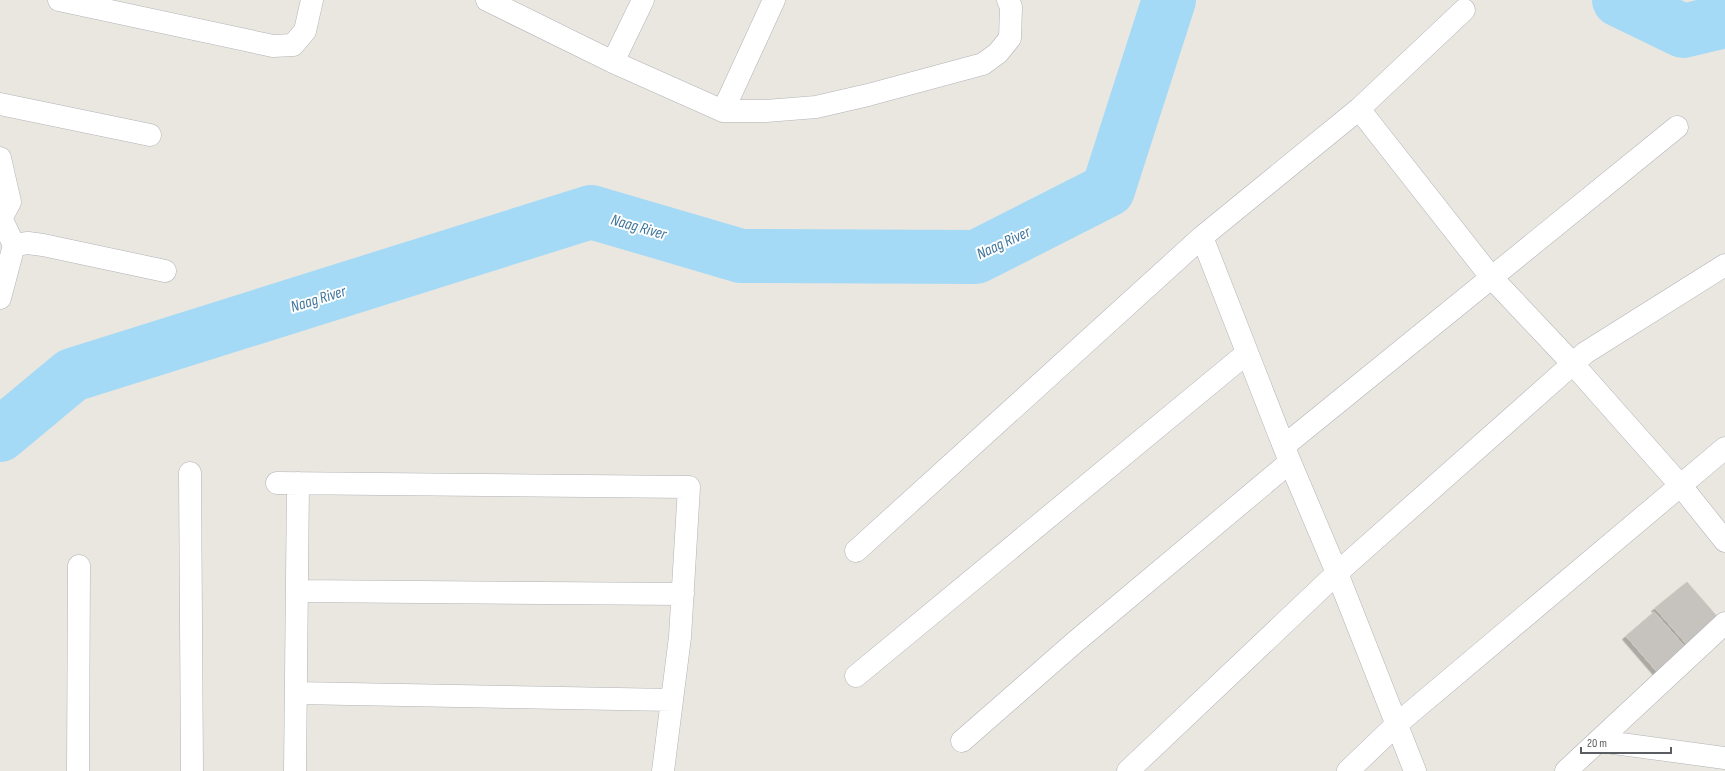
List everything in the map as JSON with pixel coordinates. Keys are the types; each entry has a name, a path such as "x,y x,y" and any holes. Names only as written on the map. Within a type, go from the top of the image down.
{"street":[{"path":"60,0 272,46 293,45 306,31 312,0"},
{"path":"488,0 512,6 613,62 723,111 766,111 816,107 868,95 983,64 998,53 1010,38 1011,7 1008,0"},
{"path":"613,62 643,0"},
{"path":"723,111 774,0"},
{"path":"856,551 1202,237 1359,109 1464,10"},
{"path":"0,104 150,135"},
{"path":"1359,109 1491,277 1573,364 1680,486 1725,541"},
{"path":"962,741 1287,454 1491,277 1677,127"},
{"path":"0,158 10,202 1,221 14,245 0,298"},
{"path":"1202,237 1287,454 1337,573 1415,771"},
{"path":"14,245 28,243 43,245 165,271"},
{"path":"1128,771 1337,573 1585,353 1725,265"},
{"path":"856,676 1248,353"},
{"path":"1348,771 1397,724 1725,448"},
{"path":"190,473 192,771"},
{"path":"295,771 297,591 287,483 689,487 680,638 663,771"},
{"path":"78,771 79,566"},
{"path":"297,591 683,594"},
{"path":"1566,771 1725,623"},
{"path":"296,693 672,700"},
{"path":"1599,741 1725,758"}],"building":[{"path":"1687,582 1721,621 1690,648 1655,608"},
{"path":"1654,612 1686,648 1658,673 1626,636"}],"waterway":[{"name":"Naag River","path":"0,435 72,375 591,212 741,256 976,257 1108,190 1169,0"},
{"name":"Naag River","path":"1619,0 1683,31 1725,21"}]}
